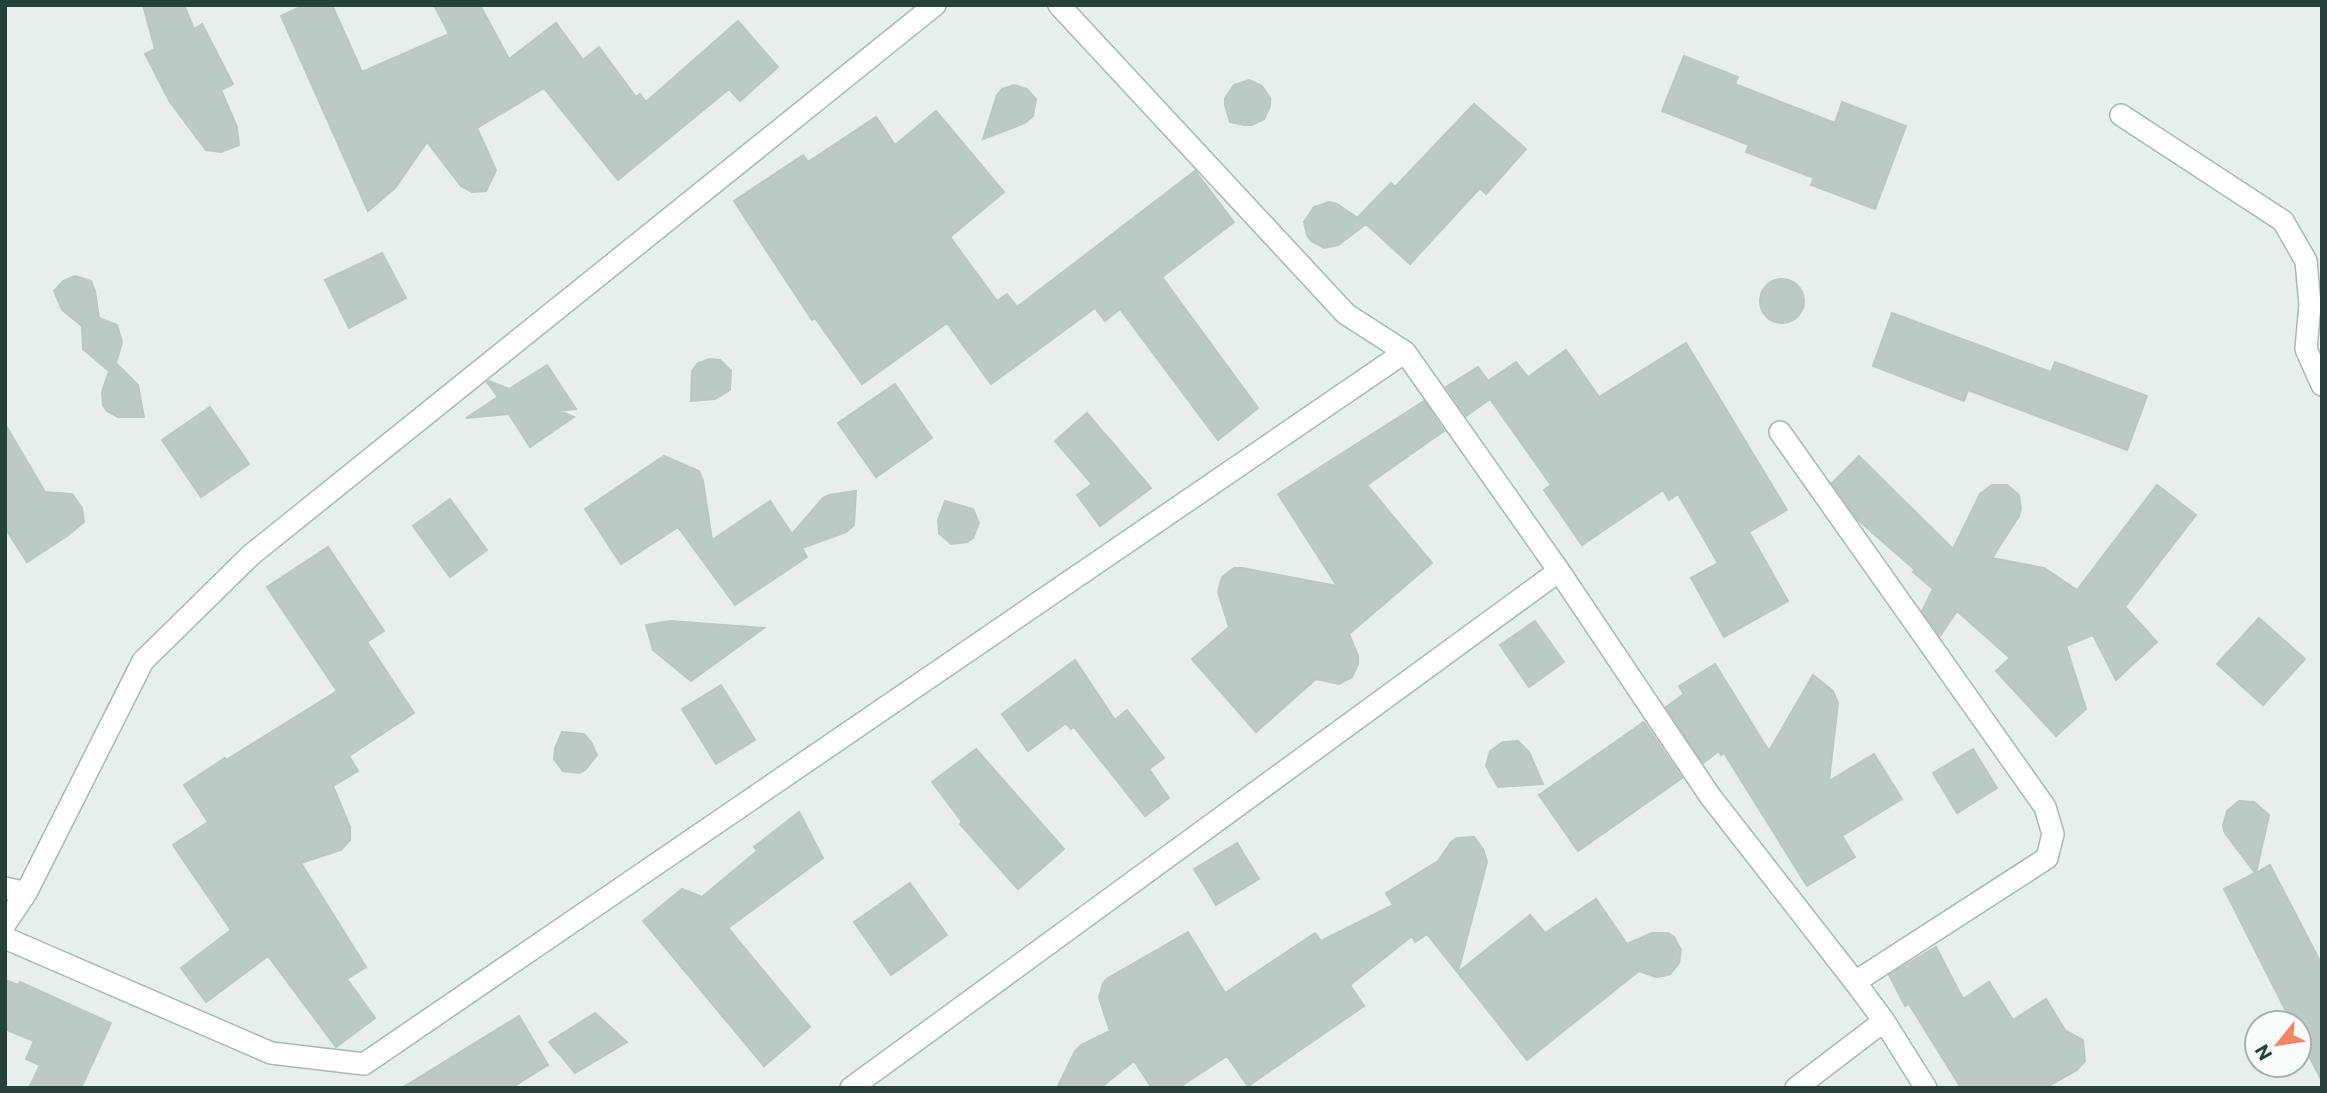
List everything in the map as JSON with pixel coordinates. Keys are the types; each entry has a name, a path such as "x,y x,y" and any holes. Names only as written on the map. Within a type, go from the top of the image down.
{"street":[{"path":"5,924 16,890 143,662 251,555 935,5"},
{"path":"1059,5 1346,313 1405,352 1559,571 1710,796 1884,1021 1926,1088"},
{"path":"2121,115 2283,221 2306,261 2310,304 2306,349 2322,385"},
{"path":"5,939 271,1053 364,1064 1405,352"},
{"path":"1780,432 2045,807 2053,834 2047,858 1855,982"},
{"path":"851,1088 1559,571"},
{"path":"1796,1088 1884,1021"}],"building":[{"path":"143,5 184,5 194,29 202,24 233,84 221,90 237,127 239,145 221,152 206,150 170,102 145,54 155,49"},
{"path":"304,5 332,5 362,72 449,34 434,5 480,5 509,59 556,23 583,60 599,47 636,97 640,94 646,102 738,21 778,67 740,101 729,89 618,180 544,88 477,128 496,170 486,191 472,192 461,186 427,142 395,188 368,211 281,16"},
{"path":"1684,56 1738,77 1735,84 1835,123 1842,102 1906,126 1875,209 1811,185 1814,178 1746,152 1749,145 1662,111"},
{"path":"1249,80 1262,86 1270,98 1270,106 1264,119 1252,125 1230,122 1225,98 1234,85"},
{"path":"1014,85 1027,89 1036,99 1033,116 1025,123 983,139 997,95 1002,89"},
{"path":"1474,104 1526,149 1486,194 1480,188 1410,264 1366,224 1338,245 1324,248 1311,241 1304,222 1314,207 1329,202 1337,204 1365,223 1358,217 1391,183 1395,187"},
{"path":"936,111 1004,192 950,237 997,301 1007,294 1017,307 1195,171 1234,222 1162,277 1258,408 1218,440 1120,309 1105,321 1095,308 991,384 947,323 862,384 815,318 812,320 734,201 803,155 808,162 876,117 895,145"},
{"path":"382,253 406,298 349,328 325,280"},
{"path":"75,276 91,281 99,318 117,325 122,342 116,363 138,385 144,417 118,417 107,411 103,405 102,392 109,371 83,349 82,326 62,310 54,291 63,281"},
{"path":"1782,279 1791,280 1798,285 1803,292 1803,310 1798,317 1791,322 1782,323 1773,322 1766,317 1761,310 1760,301 1761,292 1766,285 1773,280"},
{"path":"1892,313 2051,372 2055,362 2147,396 2127,450 1968,390 1964,401 1873,366"},
{"path":"1686,343 1787,510 1749,532 1788,601 1724,637 1691,578 1718,563 1678,494 1669,500 1663,490 1582,545 1544,490 1551,485 1490,399 1466,416 1446,387 1478,367 1488,381 1516,362 1528,377 1566,350 1599,397"},
{"path":"710,359 720,360 731,371 730,390 715,399 691,401 692,371 698,363"},
{"path":"547,365 576,409 559,411 574,417 530,447 509,414 466,418 498,397 487,382 509,389"},
{"path":"895,384 932,438 876,477 838,423"},
{"path":"1424,401 1444,431 1367,485 1432,563 1349,634 1358,656 1358,664 1352,677 1339,684 1316,679 1256,732 1192,659 1229,627 1218,592 1222,577 1234,568 1242,568 1337,586 1278,494"},
{"path":"210,407 249,464 201,497 162,440"},
{"path":"1087,413 1151,488 1100,526 1077,495 1092,484 1055,441"},
{"path":"5,424 45,492 72,494 82,508 84,522 27,562 5,528"},
{"path":"664,456 699,471 712,540 770,501 792,534 823,498 856,491 854,525 846,532 802,548 807,557 735,605 678,527 621,564 585,509"},
{"path":"1859,456 1953,549 1980,494 1992,485 2007,485 2019,495 2021,509 1992,558 2044,568 2077,590 2157,485 2196,515 2125,607 2157,642 2116,680 2093,635 2066,646 2086,709 2056,736 1996,671 2010,658 1957,611 1940,636 1922,611 1933,589 1857,519 1832,483"},
{"path":"450,499 487,550 450,577 413,526"},
{"path":"945,501 973,509 979,523 973,538 967,542 951,544 939,533 938,520"},
{"path":"328,547 384,631 367,642 414,713 349,756 358,771 333,786 350,827 350,840 341,850 301,863 366,967 347,979 375,1018 336,1047 268,956 206,1002 181,968 231,930 173,845 208,822 184,785 337,691 267,587"},
{"path":"2259,618 2305,659 2263,705 2217,664"},
{"path":"670,621 764,628 691,681 653,650 646,625"},
{"path":"1535,621 1564,662 1529,687 1500,645"},
{"path":"1075,660 1115,720 1127,710 1164,758 1149,769 1169,798 1145,816 1074,727 1071,729 1066,723 1028,751 1002,714"},
{"path":"1715,664 1769,751 1813,675 1833,691 1838,703 1829,781 1874,754 1902,799 1842,836 1855,857 1807,886 1724,753 1721,755 1719,751 1703,763 1666,707 1684,694 1679,686"},
{"path":"721,685 755,740 716,764 682,709"},
{"path":"1644,722 1682,778 1578,851 1539,795"},
{"path":"562,732 584,734 591,742 597,755 585,770 579,773 563,771 554,759 555,748"},
{"path":"1518,741 1529,752 1543,784 1498,787 1486,766 1490,751 1503,742"},
{"path":"976,749 1064,849 1018,889 960,824 962,822 932,782"},
{"path":"1973,749 1997,788 1957,813 1933,773"},
{"path":"2239,801 2254,802 2269,815 2256,873 2270,865 2322,965 2322,1081 2313,1064 2313,1009 2285,1009 2224,889 2255,873 2225,833 2223,826 2227,811"},
{"path":"799,812 823,858 728,928 810,1027 764,1066 643,921 682,889 702,897 757,851 754,847"},
{"path":"1474,837 1483,849 1487,862 1458,972 1530,915 1545,933 1596,899 1627,944 1652,933 1668,933 1674,937 1681,950 1679,963 1670,974 1663,976 1656,977 1639,971 1527,1060 1427,934 1415,942 1412,936 1350,985 1364,1006 1248,1086 1227,1056 1178,1088 1152,1088 1134,1061 1100,1088 1057,1088 1075,1051 1081,1045 1110,1031 1099,998 1103,983 1108,978 1188,932 1225,993 1315,933 1321,941 1393,905 1386,893 1438,861 1457,838"},
{"path":"1237,843 1259,879 1216,905 1194,869"},
{"path":"910,883 947,935 891,975 854,922"},
{"path":"1936,947 1963,999 1989,982 2013,1020 2046,999 2065,1030 2083,1040 2085,1061 2077,1070 2045,1088 1961,1088 1909,1004 1905,1006 1889,975"},
{"path":"5,980 18,985 20,982 111,1023 81,1088 29,1088 40,1065 26,1059 34,1041 5,1029"},
{"path":"595,1013 627,1042 575,1073 549,1042"},
{"path":"519,1016 548,1065 511,1088 402,1088"}]}
